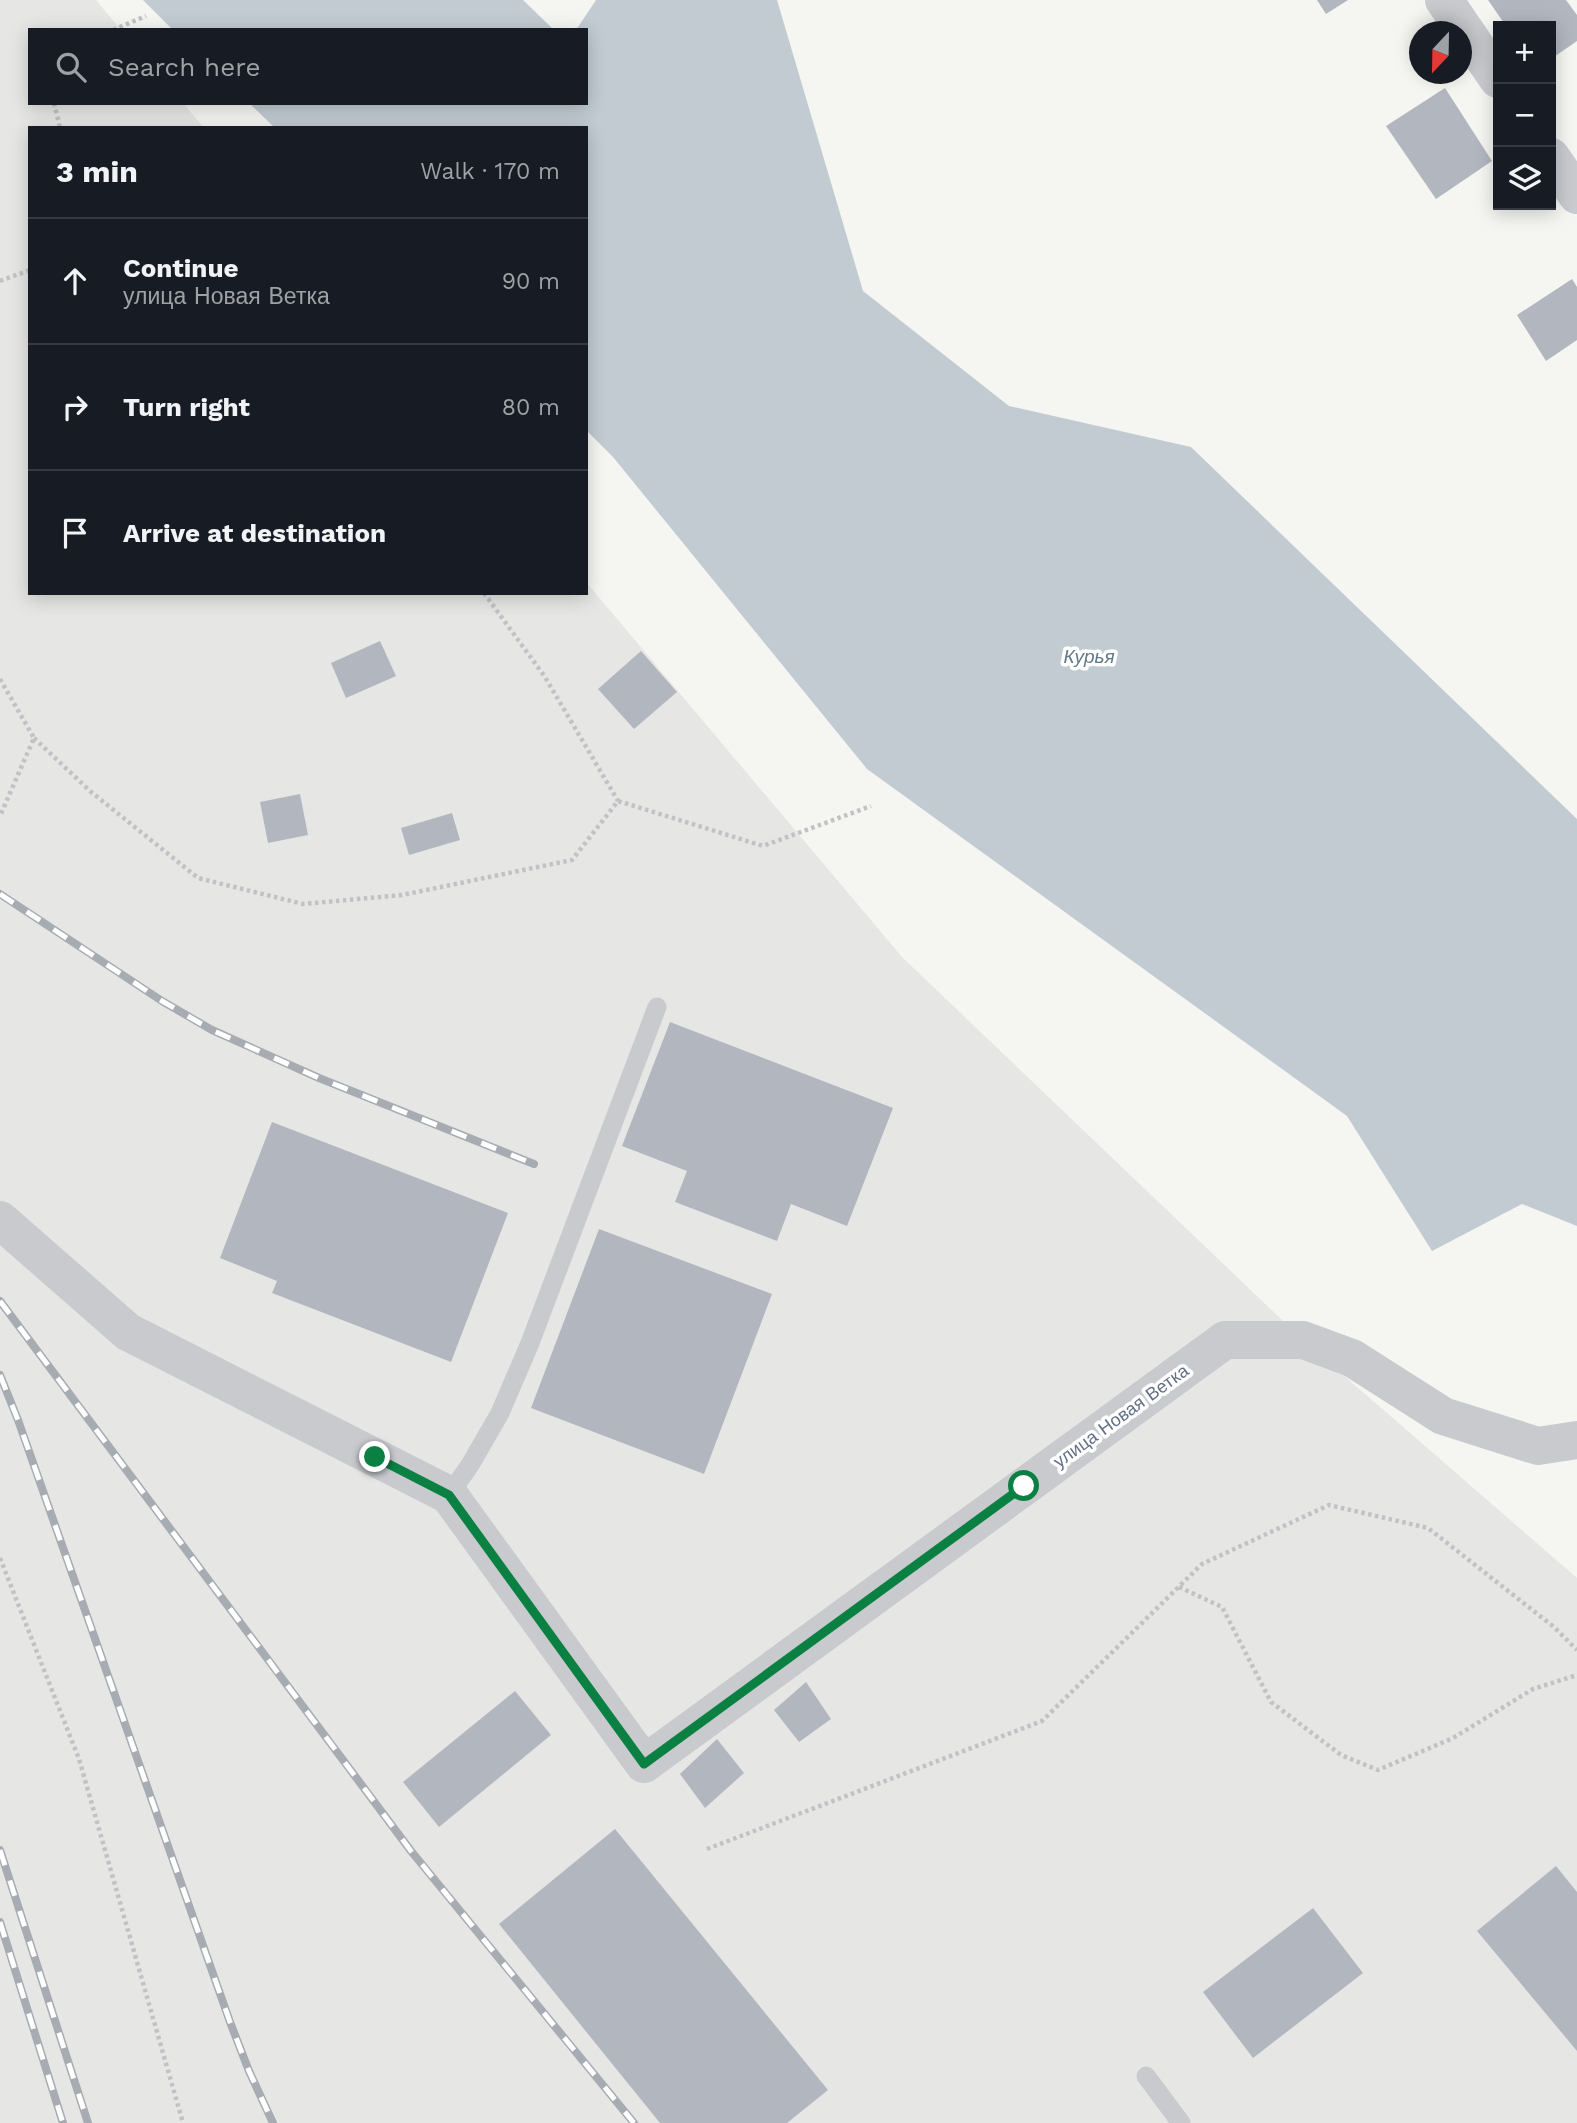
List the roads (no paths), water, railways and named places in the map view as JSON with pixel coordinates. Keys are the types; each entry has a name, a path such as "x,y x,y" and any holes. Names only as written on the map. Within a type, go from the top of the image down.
{"street":[{"path":"1444,0 1493,72"},
{"path":"1556,164 1577,195"},
{"path":"0,1220 128,1332 449,1495"},
{"name":"улица Новая Ветка","path":"449,1495 644,1764 1225,1339 1303,1340 1352,1358 1443,1416 1538,1446 1577,1440"}],"lane":[{"path":"449,1495 500,1413 530,1343 657,1007"},
{"path":"1146,2076 1181,2123"}],"water":[{"path":"143,0 523,0 552,28 171,28"},
{"name":"Курья","path":"596,0 777,0 863,291 1009,406 1191,447 1577,819 1577,1226 1522,1204 1432,1251 1347,1116 867,769 613,457 588,432 588,126 273,126 251,105 588,105 588,28 577,28"}],"railway":[{"path":"0,894 162,1001 212,1030 319,1078 534,1164"},
{"path":"0,1301 411,1851 634,2123"},
{"path":"0,1375 230,2022 273,2123"},
{"path":"0,1850 88,2123"},
{"path":"0,1922 63,2123"}]}
